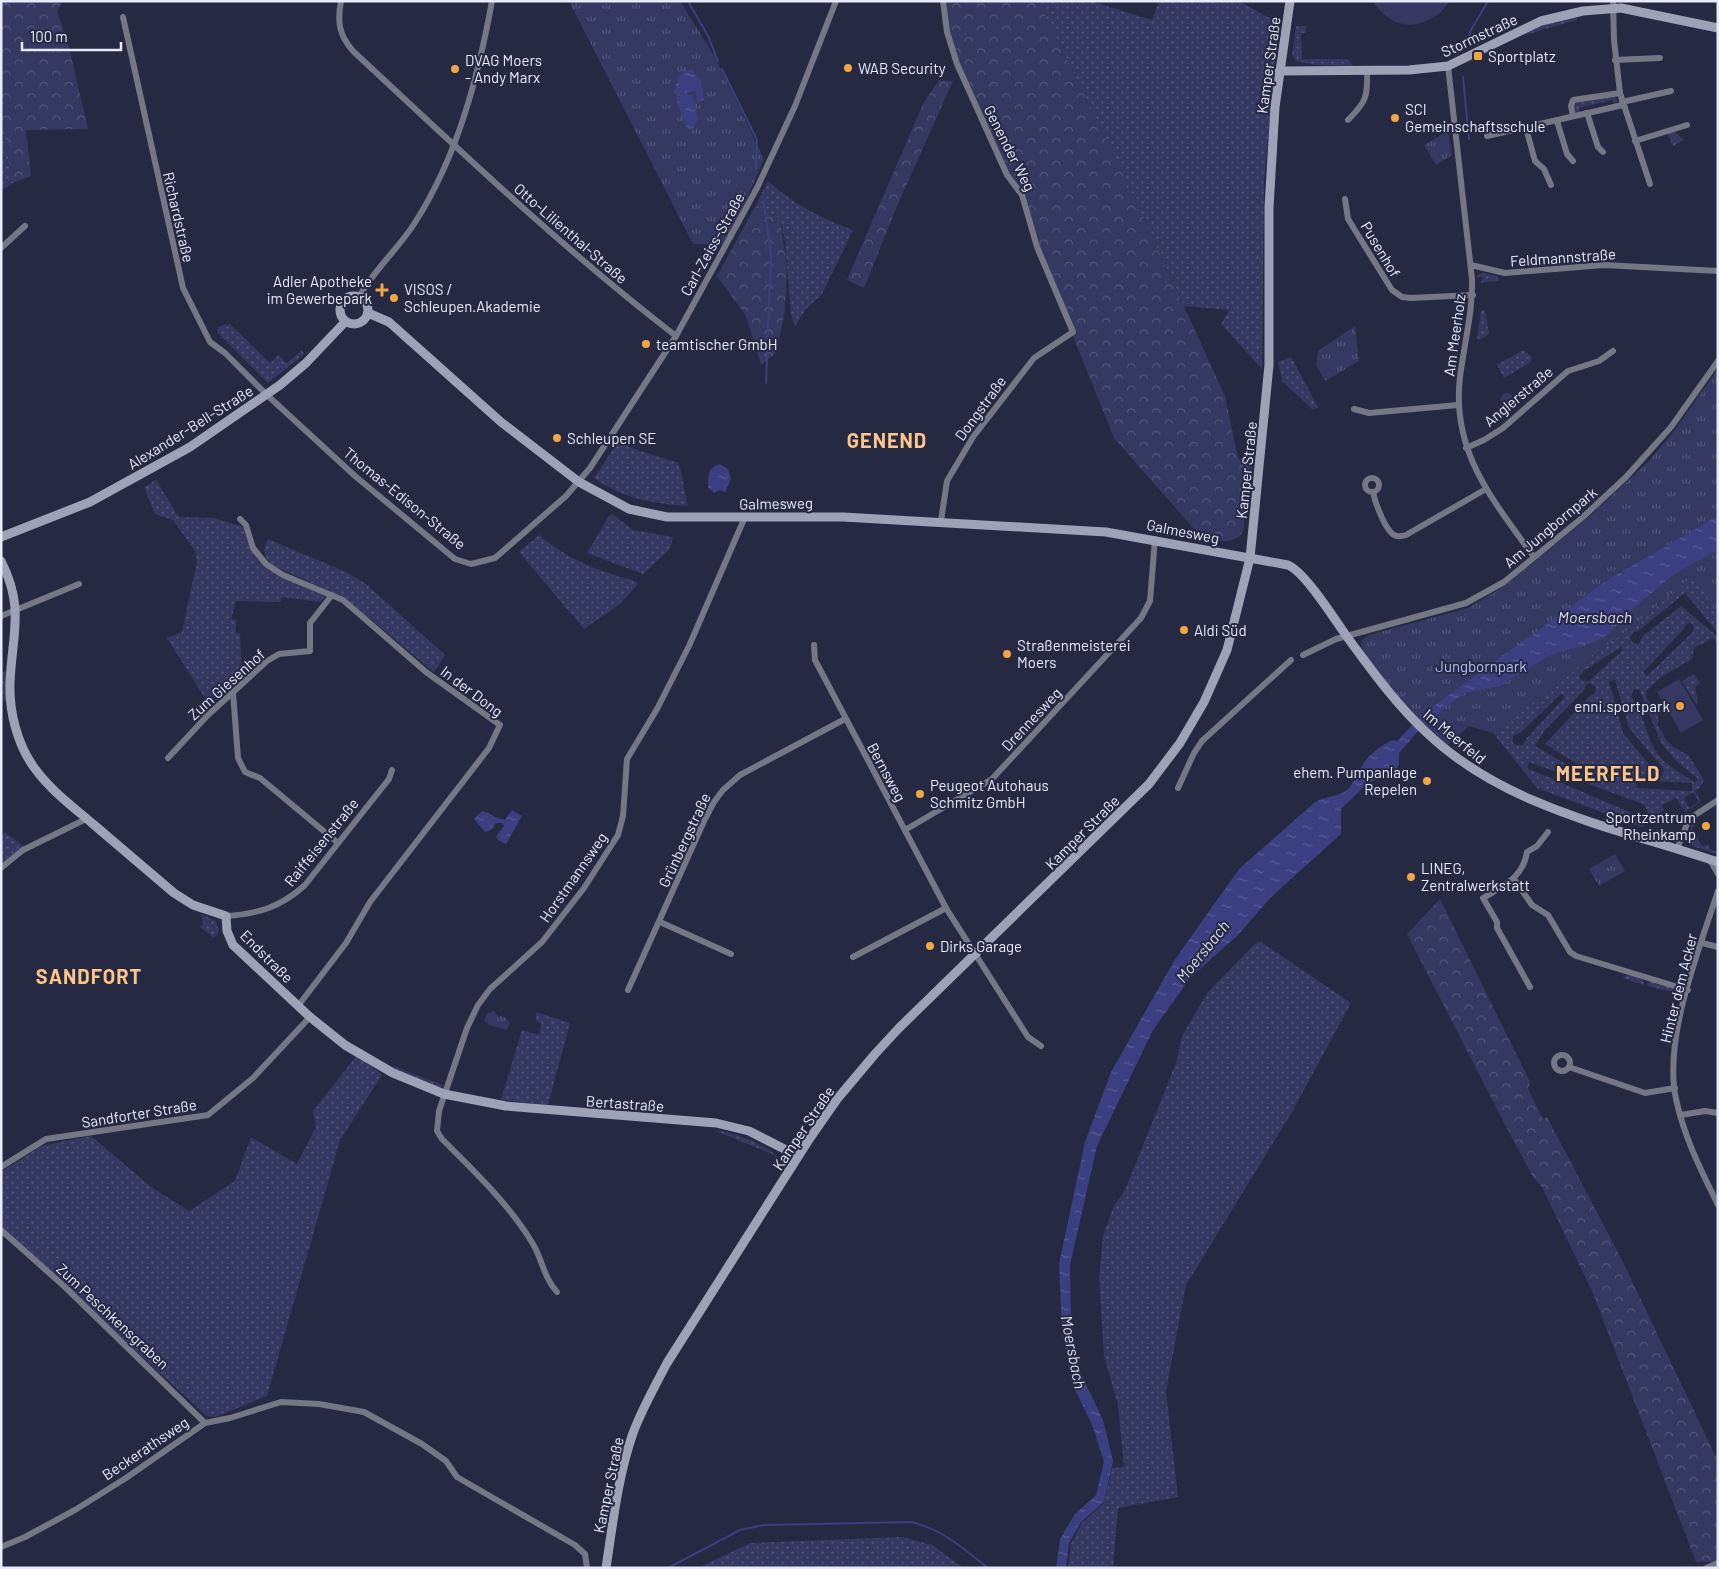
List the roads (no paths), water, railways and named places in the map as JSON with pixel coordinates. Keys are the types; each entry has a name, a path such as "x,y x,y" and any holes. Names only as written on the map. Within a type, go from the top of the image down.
{"street":[{"name":"Otto-Lilienthal-Straße","path":"341,1 338,25 346,43 453,144 604,280 676,336"},
{"path":"360,297 369,280 397,248 415,223 429,198 470,101 492,1"},
{"name":"Carl-Zeiss-Straße","path":"579,482 676,336 757,188 799,97 836,1"},
{"name":"Genender Weg","path":"943,1 947,32 957,64 1007,175 1022,195 1038,247 1073,332"},
{"name":"Kamper Straße","path":"606,1568 623,1467 634,1432 649,1397 667,1364 798,1156 838,1098 875,1054 1123,812 1149,784 1180,743 1204,702 1227,650 1250,558 1268,374 1269,207 1275,107 1290,1"},
{"path":"1613,5 1615,60 1622,103 1649,174 1650,184"},
{"name":"Stormstraße","path":"1280,71 1409,70 1448,66 1540,21 1613,5 1718,28"},
{"name":"Richardstraße","path":"123,16 170,236 188,302 210,342 225,353 267,395"},
{"path":"1615,60 1660,58"},
{"name":"Am Meerholz","path":"1448,66 1473,295 1460,377 1458,405 1466,448 1473,466 1486,489 1534,557"},
{"path":"1348,120 1361,108 1365,101 1368,93 1367,71"},
{"path":"1487,136 1557,121 1671,91"},
{"path":"1573,116 1571,106 1573,100 1620,93"},
{"path":"1587,113 1598,147 1603,152"},
{"path":"1557,121 1560,137 1567,154 1573,161"},
{"path":"1635,141 1688,125"},
{"path":"1526,128 1536,161 1544,169 1551,185"},
{"name":"Pusenhof","path":"1345,199 1348,219 1392,290 1402,297 1411,298 1473,295"},
{"path":"1,248 25,226"},
{"name":"Feldmannstraße","path":"1471,266 1505,274 1604,265 1718,271"},
{"path":"350,296 360,297 367,305 368,313 358,324 345,322 339,311 342,301 350,296"},
{"name":"Galmesweg","path":"368,313 389,322 501,422 579,482 615,502 640,512 667,517 818,516 942,521 1106,532 1155,539 1250,558"},
{"name":"Alexander-Bell-Straße","path":"1,539 90,502 190,447 267,395 306,363 345,322"},
{"name":"Dongstraße","path":"942,521 947,481 973,437 1034,358 1073,332"},
{"name":"Anglerstraße","path":"1466,448 1484,440 1503,428 1568,371 1599,361 1613,351"},
{"name":"Am Jungbornpark","path":"1346,637 1472,601 1504,582 1583,517 1626,477 1671,427 1718,361"},
{"name":"Thomas-Edison-Straße","path":"267,395 355,476 404,517 455,559 471,564 496,558 566,496 579,482"},
{"path":"1354,409 1369,414 1458,405"},
{"path":"1373,492 1375,503 1390,530 1395,535 1401,536 1406,535 1486,489"},
{"name":"Horstmannsweg","path":"444,1094 478,1005 490,989 542,942 584,888 618,835 623,816 626,759 657,709 689,646 745,517"},
{"name":"In der Dong","path":"240,519 246,526 253,548 266,564 283,575 332,595 358,611 426,672 500,725 489,748 370,902 346,943 298,1006"},
{"path":"1,539 1,546"},
{"name":"Drennesweg","path":"905,830 992,779 1141,618 1150,601 1155,539"},
{"name":"Im Meerfeld","path":"1250,558 1278,561 1297,570 1379,680 1412,718 1467,767 1513,793 1714,861"},
{"path":"1,561 12,584 16,610 11,690 15,725 22,745 33,766 86,819 174,893 193,905 226,916"},
{"path":"1,616 79,584"},
{"name":"Zum Giesenhof","path":"168,758 233,692 267,661 278,654 310,651 310,623 332,595"},
{"path":"1302,654 1336,639 1346,637"},
{"name":"Bernsweg","path":"814,645 815,660 946,908 1028,1037 1041,1046"},
{"path":"1178,788 1194,753 1202,741 1291,660"},
{"path":"233,692 238,758 245,772 260,778 338,843"},
{"name":"Grünbergstraße","path":"628,990 705,819 723,790 740,775 845,719"},
{"name":"Raiffeisenstraße","path":"226,916 263,911 291,898 305,886 389,779 392,770"},
{"path":"1677,849 1689,819 1718,800"},
{"path":"1,868 23,850 86,819"},
{"path":"1530,987 1512,958 1497,928 1497,922 1483,898 1514,879 1526,864 1527,852 1537,846 1548,832"},
{"path":"1714,861 1718,874"},
{"path":"1514,879 1532,904 1548,915 1570,952 1576,956 1688,990"},
{"name":"Hinter dem Acker","path":"1718,891 1674,1042 1675,1088 1680,1115 1691,1150 1718,1205"},
{"path":"853,957 946,908"},
{"name":"Endstraße","path":"226,916 227,931 233,945 310,1017 346,1045 371,1061 402,1077 444,1094"},
{"path":"660,922 731,954"},
{"path":"1702,943 1718,948"},
{"name":"Sandforter Straße","path":"1,1167 46,1139 208,1115 253,1078 310,1017"},
{"path":"1569,1067 1645,1093 1675,1088"},
{"path":"444,1094 437,1131 442,1139 490,1189 521,1227 533,1244 548,1280 556,1292"},
{"name":"Bertastraße","path":"444,1094 506,1106 716,1123 749,1131 798,1156"},
{"path":"1680,1115 1705,1111 1718,1113"},
{"name":"Zum Peschkensgraben","path":"1,1230 92,1313 205,1422"},
{"name":"Beckerathsweg","path":"1,1546 25,1537 75,1510 126,1478 205,1422 230,1418 281,1402 319,1404 364,1412 422,1444 446,1461 457,1477 575,1545 585,1554 586,1568"},
{"path":"1706,1568 1718,1564"}],"water":[{"path":"686,70 692,70 701,82 704,100 697,102 696,91 687,92 688,95 692,95 698,119 694,128 689,129 684,124 676,98 683,96 674,93 678,78"},
{"path":"720,464 728,469 731,479 725,492 720,490 714,493 708,487 709,476 713,467"},
{"name":"Moersbach","path":"1718,516 1718,550 1677,572 1632,609 1609,634 1594,642 1550,655 1499,686 1464,693 1426,722 1399,753 1399,764 1396,770 1368,783 1341,809 1341,834 1271,897 1239,934 1191,977 1153,1030 1097,1146 1070,1265 1071,1325 1082,1376 1103,1420 1113,1461 1104,1502 1081,1522 1069,1543 1066,1568 1056,1568 1060,1539 1075,1514 1096,1495 1104,1462 1093,1427 1071,1381 1062,1328 1059,1264 1085,1142 1111,1072 1174,961 1239,869 1314,803 1347,790 1374,751 1392,740 1397,741 1424,713 1609,579"},
{"path":"512,810 522,816 506,844 496,837 504,826 502,823 496,823 491,830 485,832 474,819 482,811 505,820"}],"waterway":[{"path":"688,1 708,36 718,61"},
{"path":"1465,47 1471,30 1488,1"},
{"path":"722,69 757,140 756,168"},
{"path":"1463,77 1469,139"},
{"path":"763,197 771,254 766,383"},
{"path":"668,1568 740,1530 764,1525 911,1522 933,1529 961,1547 988,1568"}],"place":[{"name":"Sportplatz","path":"1478,56"},
{"name":"WAB Security","path":"848,68"},
{"name":"DVAG Moers - Andy Marx","path":"455,69"},
{"name":"SCI Gemeinschaftsschule","path":"1395,118"},
{"name":"Adler Apotheke im Gewerbepark","path":"382,290"},
{"name":"VISOS / Schleupen.Akademie","path":"394,298"},
{"name":"teamtischer GmbH","path":"646,344"},
{"name":"Schleupen SE","path":"557,438"},
{"name":"Aldi Süd","path":"1184,630"},
{"name":"Straßenmeisterei Moers","path":"1007,654"},
{"name":"enni.sportpark","path":"1680,706"},
{"name":"ehem. Pumpanlage Repelen","path":"1427,781"},
{"name":"Peugeot Autohaus Schmitz GmbH","path":"920,794"},
{"name":"Sportzentrum Rheinkamp","path":"1706,826"},
{"name":"LINEG, Zentralwerkstatt","path":"1411,877"},
{"name":"Dirks Garage","path":"930,946"}],"district":[{"name":"GENEND","path":"887,440"},
{"name":"MEERFELD","path":"1608,773"},
{"name":"SANDFORT","path":"89,976"}],"park label":[{"name":"Jungbornpark","path":"1481,666"}]}
